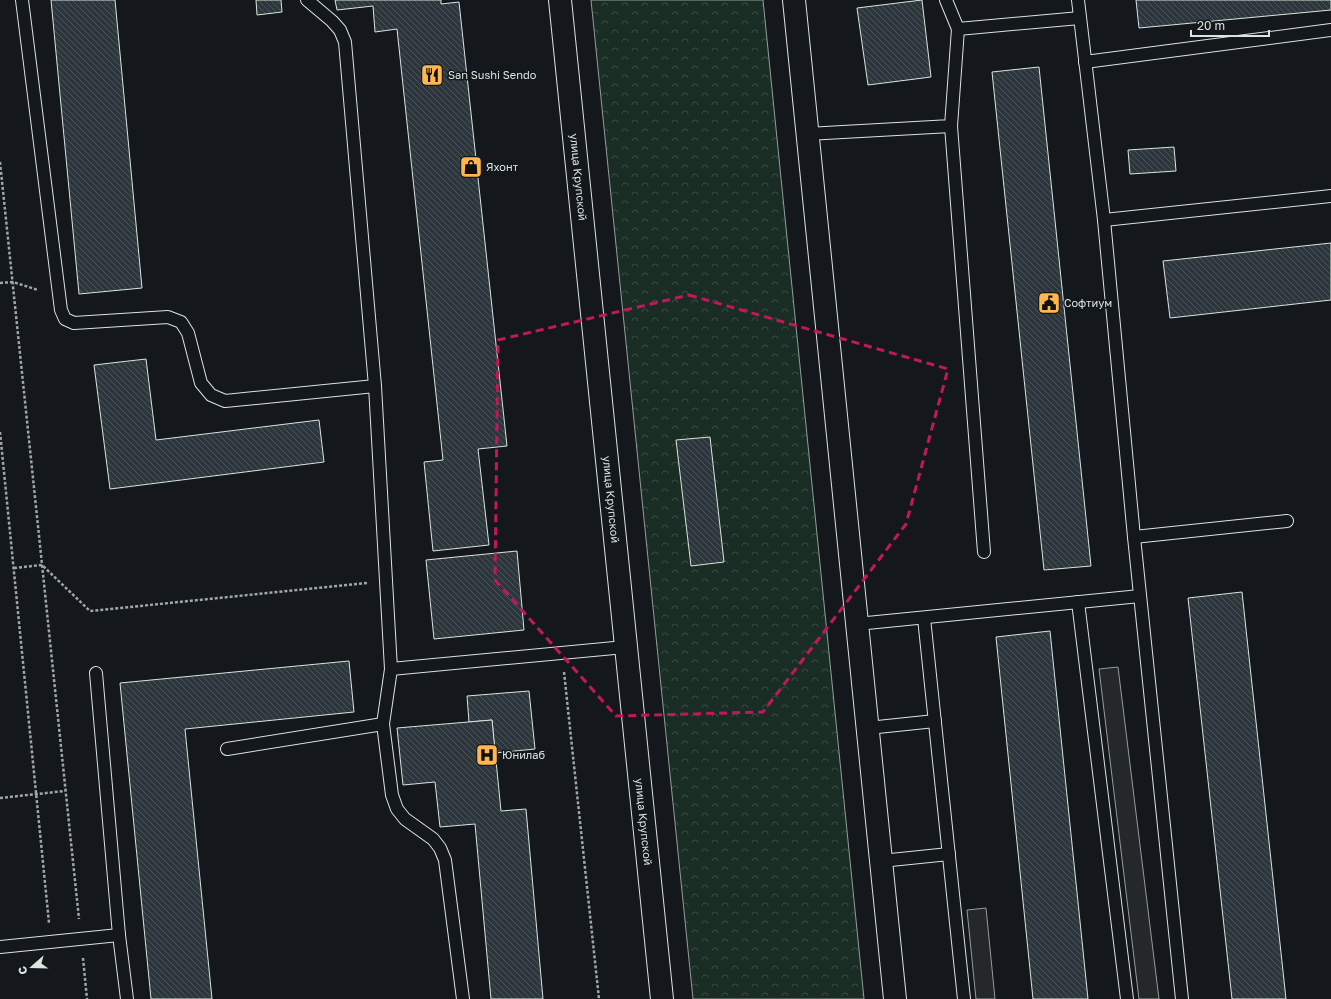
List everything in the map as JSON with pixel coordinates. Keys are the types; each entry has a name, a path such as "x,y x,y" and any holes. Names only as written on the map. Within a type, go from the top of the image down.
{"street":[{"name":"улица Крупской","path":"560,0 595,327 662,999"},
{"path":"794,0 895,999"}],"lane":[{"path":"22,0 59,296 61,310 65,319 74,323 168,316 181,322 188,333 201,383 211,395 225,401 375,386"},
{"path":"307,0 340,30 345,42 375,386 391,669 383,724 392,795 397,809 406,819 440,848 445,860 463,999"},
{"path":"946,0 958,29 951,126 984,552"},
{"path":"1078,0 1104,220 1134,537 1182,999"},
{"path":"958,29 1080,18"},
{"path":"1085,62 1331,30"},
{"path":"807,134 951,126"},
{"path":"1104,220 1331,196"},
{"path":"1134,537 1287,521"},
{"path":"857,624 1140,596"},
{"path":"1078,602 1127,999"},
{"path":"924,618 964,999"},
{"path":"391,669 626,648"},
{"path":"96,673 127,999"},
{"path":"868,728 935,721"},
{"path":"227,749 383,724"},
{"path":"881,861 949,854"},
{"path":"0,947 120,935"}],"path":[{"path":"0,162 87,999"},
{"path":"0,283 13,282 59,296"},
{"path":"0,432 51,942"},
{"path":"14,568 42,565 90,611 386,581"},
{"path":"562,653 599,999"},
{"path":"0,798 66,791"}],"highlighted area":[{"path":"689,295 948,369 906,524 763,712 616,716 495,580 498,340"}],"green space":[{"path":"591,0 763,0 864,999 693,999"}],"shaded area":[{"path":"1118,667 1159,999 1139,999 1099,669"},
{"path":"986,908 995,999 976,999 967,910"}],"building":[{"path":"51,0 115,0 142,288 79,294"},
{"path":"256,0 281,0 282,12 257,15"},
{"path":"335,0 441,0 441,4 459,2 507,446 478,449 489,545 433,551 424,462 443,460 397,29 375,32 373,6 337,10"},
{"path":"922,0 931,77 868,85 857,8"},
{"path":"1136,0 1331,0 1331,10 1139,28"},
{"path":"1039,67 1091,566 1044,570 992,72"},
{"path":"1174,147 1176,171 1130,174 1128,150"},
{"path":"1331,243 1331,300 1170,318 1163,261"},
{"path":"146,359 156,440 319,420 324,462 110,489 94,365"},
{"path":"710,437 724,562 691,566 676,440"},
{"path":"517,551 524,630 434,639 426,560"},
{"path":"1242,592 1286,999 1232,999 1188,598"},
{"path":"1050,631 1088,999 1033,999 996,637"},
{"path":"349,661 354,712 185,729 212,999 151,999 120,683"},
{"path":"529,691 535,749 495,753 492,720 469,722 467,696"},
{"path":"492,720 501,811 526,809 543,999 491,999 475,824 440,827 435,782 403,785 397,728"}],"place":[{"name":"San Sushi Sendo","path":"432,75"},
{"name":"Яхонт","path":"471,167"},
{"name":"Софтиум","path":"1049,303"},
{"name":"Юнилаб","path":"487,755"}]}
